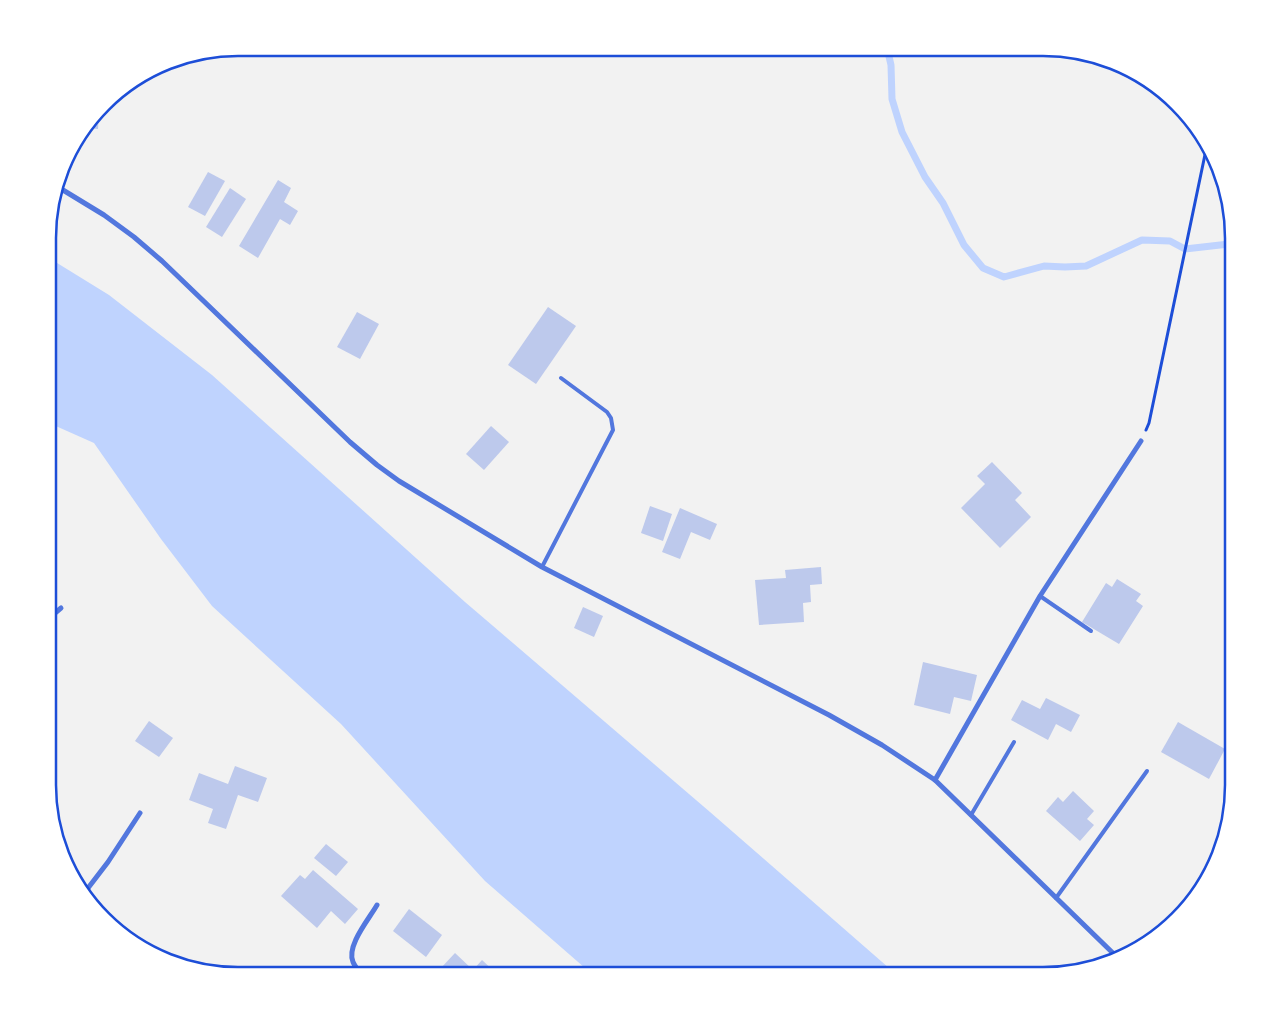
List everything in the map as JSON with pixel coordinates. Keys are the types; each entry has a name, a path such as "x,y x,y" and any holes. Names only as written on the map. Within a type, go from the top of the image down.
{"street":[{"path":"62,190 134,237 162,261 350,442 399,481 542,568 829,715 882,745 935,780 1113,952"},
{"path":"935,780 1040,596 1141,441"},
{"path":"56,612 61,608"},
{"path":"88,888 108,862 140,813"},
{"path":"356,967 351,953 353,944 377,905"}],"lane":[{"path":"542,568 612,430 611,418 607,412 561,378"},
{"path":"1040,596 1091,631"},
{"path":"971,815 1014,742"},
{"path":"1056,898 1147,771"}],"path":[{"path":"1141,441 1150,423 1205,156"}],"water":[{"path":"56,262 109,295 212,375 465,602 888,967 584,967 485,881 341,724 212,606 161,539 94,443 56,426"}],"building":[{"path":"98,121 98,129 93,129"},
{"path":"208,172 225,181 205,216 188,207"},
{"path":"278,180 291,188 284,202 298,211 290,225 280,219 258,258 239,246"},
{"path":"230,188 246,199 222,237 206,227"},
{"path":"548,307 576,326 536,384 508,365"},
{"path":"357,312 379,324 360,359 337,347"},
{"path":"491,426 509,442 484,470 466,454"},
{"path":"992,462 1022,493 1015,500 1031,517 1000,548 961,508 985,484 977,476"},
{"path":"650,506 672,514 663,541 641,533"},
{"path":"680,508 717,524 710,540 691,532 680,559 662,552"},
{"path":"821,567 822,584 810,585 811,602 803,603 804,622 759,625 755,580 786,578 785,570"},
{"path":"1117,579 1141,594 1136,601 1143,606 1119,644 1082,622 1106,583 1112,587"},
{"path":"583,607 603,616 594,637 574,628"},
{"path":"923,662 977,675 971,701 954,697 950,714 914,705"},
{"path":"1046,698 1080,715 1071,732 1056,724 1048,740 1011,720 1022,700 1040,709"},
{"path":"149,721 173,738 159,757 135,741"},
{"path":"1178,722 1225,749 1209,779 1161,752"},
{"path":"235,766 267,778 258,802 238,795 226,829 208,823 213,809 189,800 199,773 228,784"},
{"path":"1073,791 1094,811 1087,819 1094,825 1080,841 1046,811 1058,797 1063,802"},
{"path":"326,844 348,862 336,876 314,858"},
{"path":"313,870 358,909 345,924 331,911 317,928 281,896 300,875 305,879"},
{"path":"409,909 442,935 426,957 393,931"},
{"path":"455,953 470,967 442,967"},
{"path":"482,960 489,967 476,967"}],"waterway":[{"path":"889,56 892,99 902,132 925,177 943,203 964,245 983,268 1004,277 1044,266 1086,266 1142,240 1170,241 1185,249 1225,244"}]}
